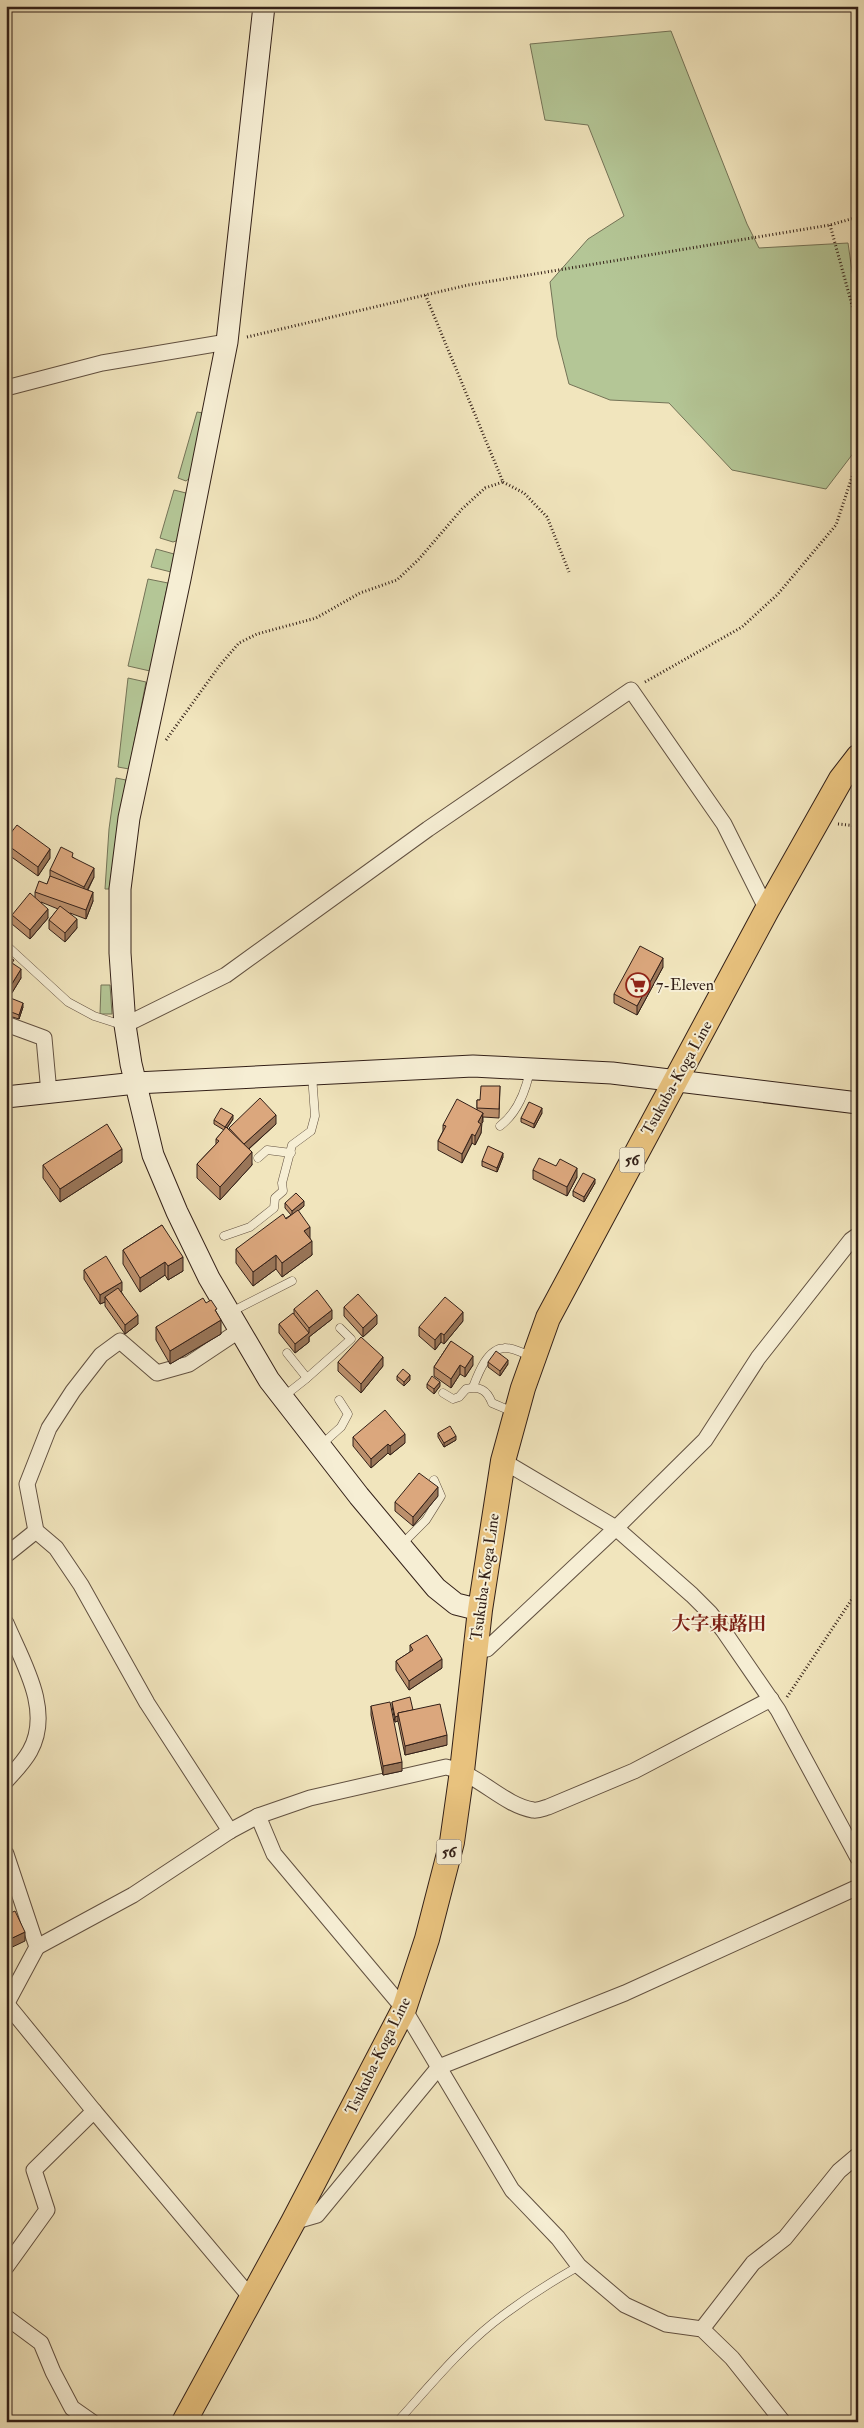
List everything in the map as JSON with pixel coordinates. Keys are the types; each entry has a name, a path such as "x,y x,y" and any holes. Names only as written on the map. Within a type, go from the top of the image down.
{"main road":[{"name":"Tsukuba-Koga Line","path":"184,2422 252,2299 404,2009 427,1939 452,1842 480,1610 503,1461 516,1412 548,1318 767,910 841,779 858,757"}],"street":[{"path":"264,6 227,342 180,580 129,818 120,888 120,953 125,1025 153,1155 193,1245 235,1322 270,1380 400,1546 448,1599 456,1604 480,1610"},
{"path":"6,388 102,363 227,342"},
{"path":"125,1025 226,975 428,829 631,690 724,824 767,910"},
{"path":"6,1024 44,1038 49,1093"},
{"path":"6,1097 136,1083 473,1066 612,1072 858,1103"},
{"path":"475,1650 487,1649 512,1628 705,1440 758,1358 851,1240 858,1236"},
{"path":"230,1831 147,1703 81,1585 56,1548 36,1531 27,1484 49,1428 73,1392 101,1356 120,1341 157,1373 188,1364 235,1322"},
{"path":"503,1461 616,1528 710,1613 774,1704 858,1858"},
{"path":"6,1555 36,1531"},
{"path":"6,1623 32,1682 39,1720 30,1750 6,1782"},
{"path":"252,2299 94,2111 7,2003 37,1947 133,1895 230,1831 258,1816 310,1798 446,1767 462,1771 513,1802 534,1811 634,1771 774,1704"},
{"path":"258,1816 274,1854 404,2009 512,2190 558,2238 579,2266 625,2305 666,2324 702,2329 732,2358 783,2422"},
{"path":"6,1854 37,1947"},
{"path":"293,2222 317,2215 439,2067 625,1993 858,1887"},
{"path":"6,2267 47,2210 34,2170 94,2111"},
{"path":"702,2329 753,2263 785,2238 838,2171 858,2155"},
{"path":"6,2317 41,2343 53,2372 72,2408 92,2422"}],"lane":[{"path":"6,945 68,1002 94,1016 125,1025"},
{"path":"500,1126 512,1115 527,1086 530,1068"},
{"path":"224,1236 250,1227 274,1208 275,1198 283,1191 282,1183 292,1145 310,1131 314,1116 312,1074"},
{"path":"258,1158 267,1150 291,1153"},
{"path":"235,1322 292,1281"},
{"path":"282,1397 352,1339 340,1328"},
{"path":"473,1387 479,1372 496,1350 505,1348 535,1356"},
{"path":"287,1353 307,1378"},
{"path":"443,1393 453,1399 466,1389 473,1387 482,1389 488,1393 492,1403 501,1408 516,1412"},
{"path":"320,1446 346,1422 348,1414 338,1400"},
{"path":"400,1546 426,1520 442,1496 434,1480"},
{"path":"397,2422 456,2357 492,2324 535,2292 579,2266"}],"path":[{"path":"227,342 468,284 830,225 858,217"},
{"path":"830,225 858,328"},
{"path":"425,294 503,482 524,493 547,518 569,572"},
{"path":"631,690 742,627 778,594 836,525 854,471 858,449"},
{"path":"163,745 220,665 239,644 256,634 316,618 360,593 397,580 419,559 462,509 485,488 503,482"},
{"path":"774,1704 858,1590"}],"green space":[{"path":"671,31 747,224 759,248 848,243 858,313 858,447 826,489 732,470 669,403 610,400 569,384 557,337 550,282 588,239 624,216 588,125 545,120 530,44"},
{"path":"197,412 203,413 191,477 186,481 178,478"},
{"path":"174,490 186,493 179,540 173,542 160,538"},
{"path":"156,549 174,554 171,572 151,567"},
{"path":"148,579 168,583 150,671 128,666"},
{"path":"128,678 146,682 129,769 118,767"},
{"path":"116,778 126,780 109,889 105,889 109,829"},
{"path":"101,985 110,985 112,1014 100,1014"}],"building":[{"path":"17,825 50,849 38,867 6,844 6,839"},
{"path":"61,847 73,853 72,857 94,868 84,887 50,870"},
{"path":"50,876 93,892 86,910 35,892 39,881 47,884"},
{"path":"30,893 48,909 30,930 12,915"},
{"path":"60,906 77,919 65,933 49,920"},
{"name":"7-Eleven","path":"640,946 663,958 637,1006 614,994"},
{"path":"6,956 14,960 12,963 21,969 10,987 6,985"},
{"path":"8,997 23,1003 19,1015 6,1010"},
{"path":"481,1086 500,1086 499,1109 477,1108 477,1100 480,1100"},
{"path":"260,1098 276,1115 244,1144 229,1128"},
{"path":"457,1099 483,1113 478,1122 481,1124 475,1136 472,1134 462,1154 438,1141 446,1126 443,1125"},
{"path":"529,1102 542,1108 534,1124 521,1118"},
{"path":"221,1108 233,1115 225,1127 214,1120"},
{"path":"107,1124 122,1149 60,1189 43,1165"},
{"path":"226,1127 252,1152 220,1187 197,1164 219,1141 216,1139"},
{"path":"488,1146 503,1153 497,1168 482,1161"},
{"path":"539,1158 556,1166 560,1159 577,1168 567,1187 533,1170"},
{"path":"583,1173 595,1179 584,1197 573,1191"},
{"path":"296,1193 304,1201 292,1211 285,1203"},
{"path":"298,1210 310,1227 304,1231 312,1241 282,1263 276,1255 253,1272 236,1249 283,1214 286,1219"},
{"path":"162,1225 183,1257 168,1266 165,1262 140,1278 123,1250"},
{"path":"106,1256 122,1282 100,1295 84,1270"},
{"path":"118,1288 138,1315 125,1325 105,1297"},
{"path":"317,1290 332,1310 309,1328 294,1309"},
{"path":"358,1294 377,1315 363,1328 344,1307"},
{"path":"445,1297 463,1312 444,1335 441,1333 435,1340 419,1327"},
{"path":"203,1298 206,1303 211,1300 221,1320 170,1351 156,1327"},
{"path":"293,1313 309,1333 295,1344 279,1324"},
{"path":"361,1337 383,1357 361,1384 338,1362"},
{"path":"451,1341 473,1356 465,1368 460,1365 451,1379 434,1367"},
{"path":"496,1351 508,1360 500,1371 488,1362"},
{"path":"403,1369 410,1375 404,1382 397,1376"},
{"path":"432,1376 440,1382 434,1389 427,1384"},
{"path":"385,1410 405,1434 390,1446 388,1444 371,1459 353,1437"},
{"path":"450,1426 456,1436 444,1443 438,1433"},
{"path":"419,1473 438,1487 413,1517 395,1502"},
{"path":"427,1635 442,1659 409,1681 396,1661 413,1650 410,1645"},
{"path":"410,1697 413,1710 398,1713 398,1716 395,1717 392,1702"},
{"path":"390,1702 402,1762 383,1766 371,1706"},
{"path":"440,1704 447,1735 405,1746 398,1713"},
{"path":"15,1911 25,1932 6,1941 6,1915"}],"place":[{"name":"7-Eleven","path":"638,985"}],"district":[{"name":"大字東蕗田","path":"719,1624"}]}
